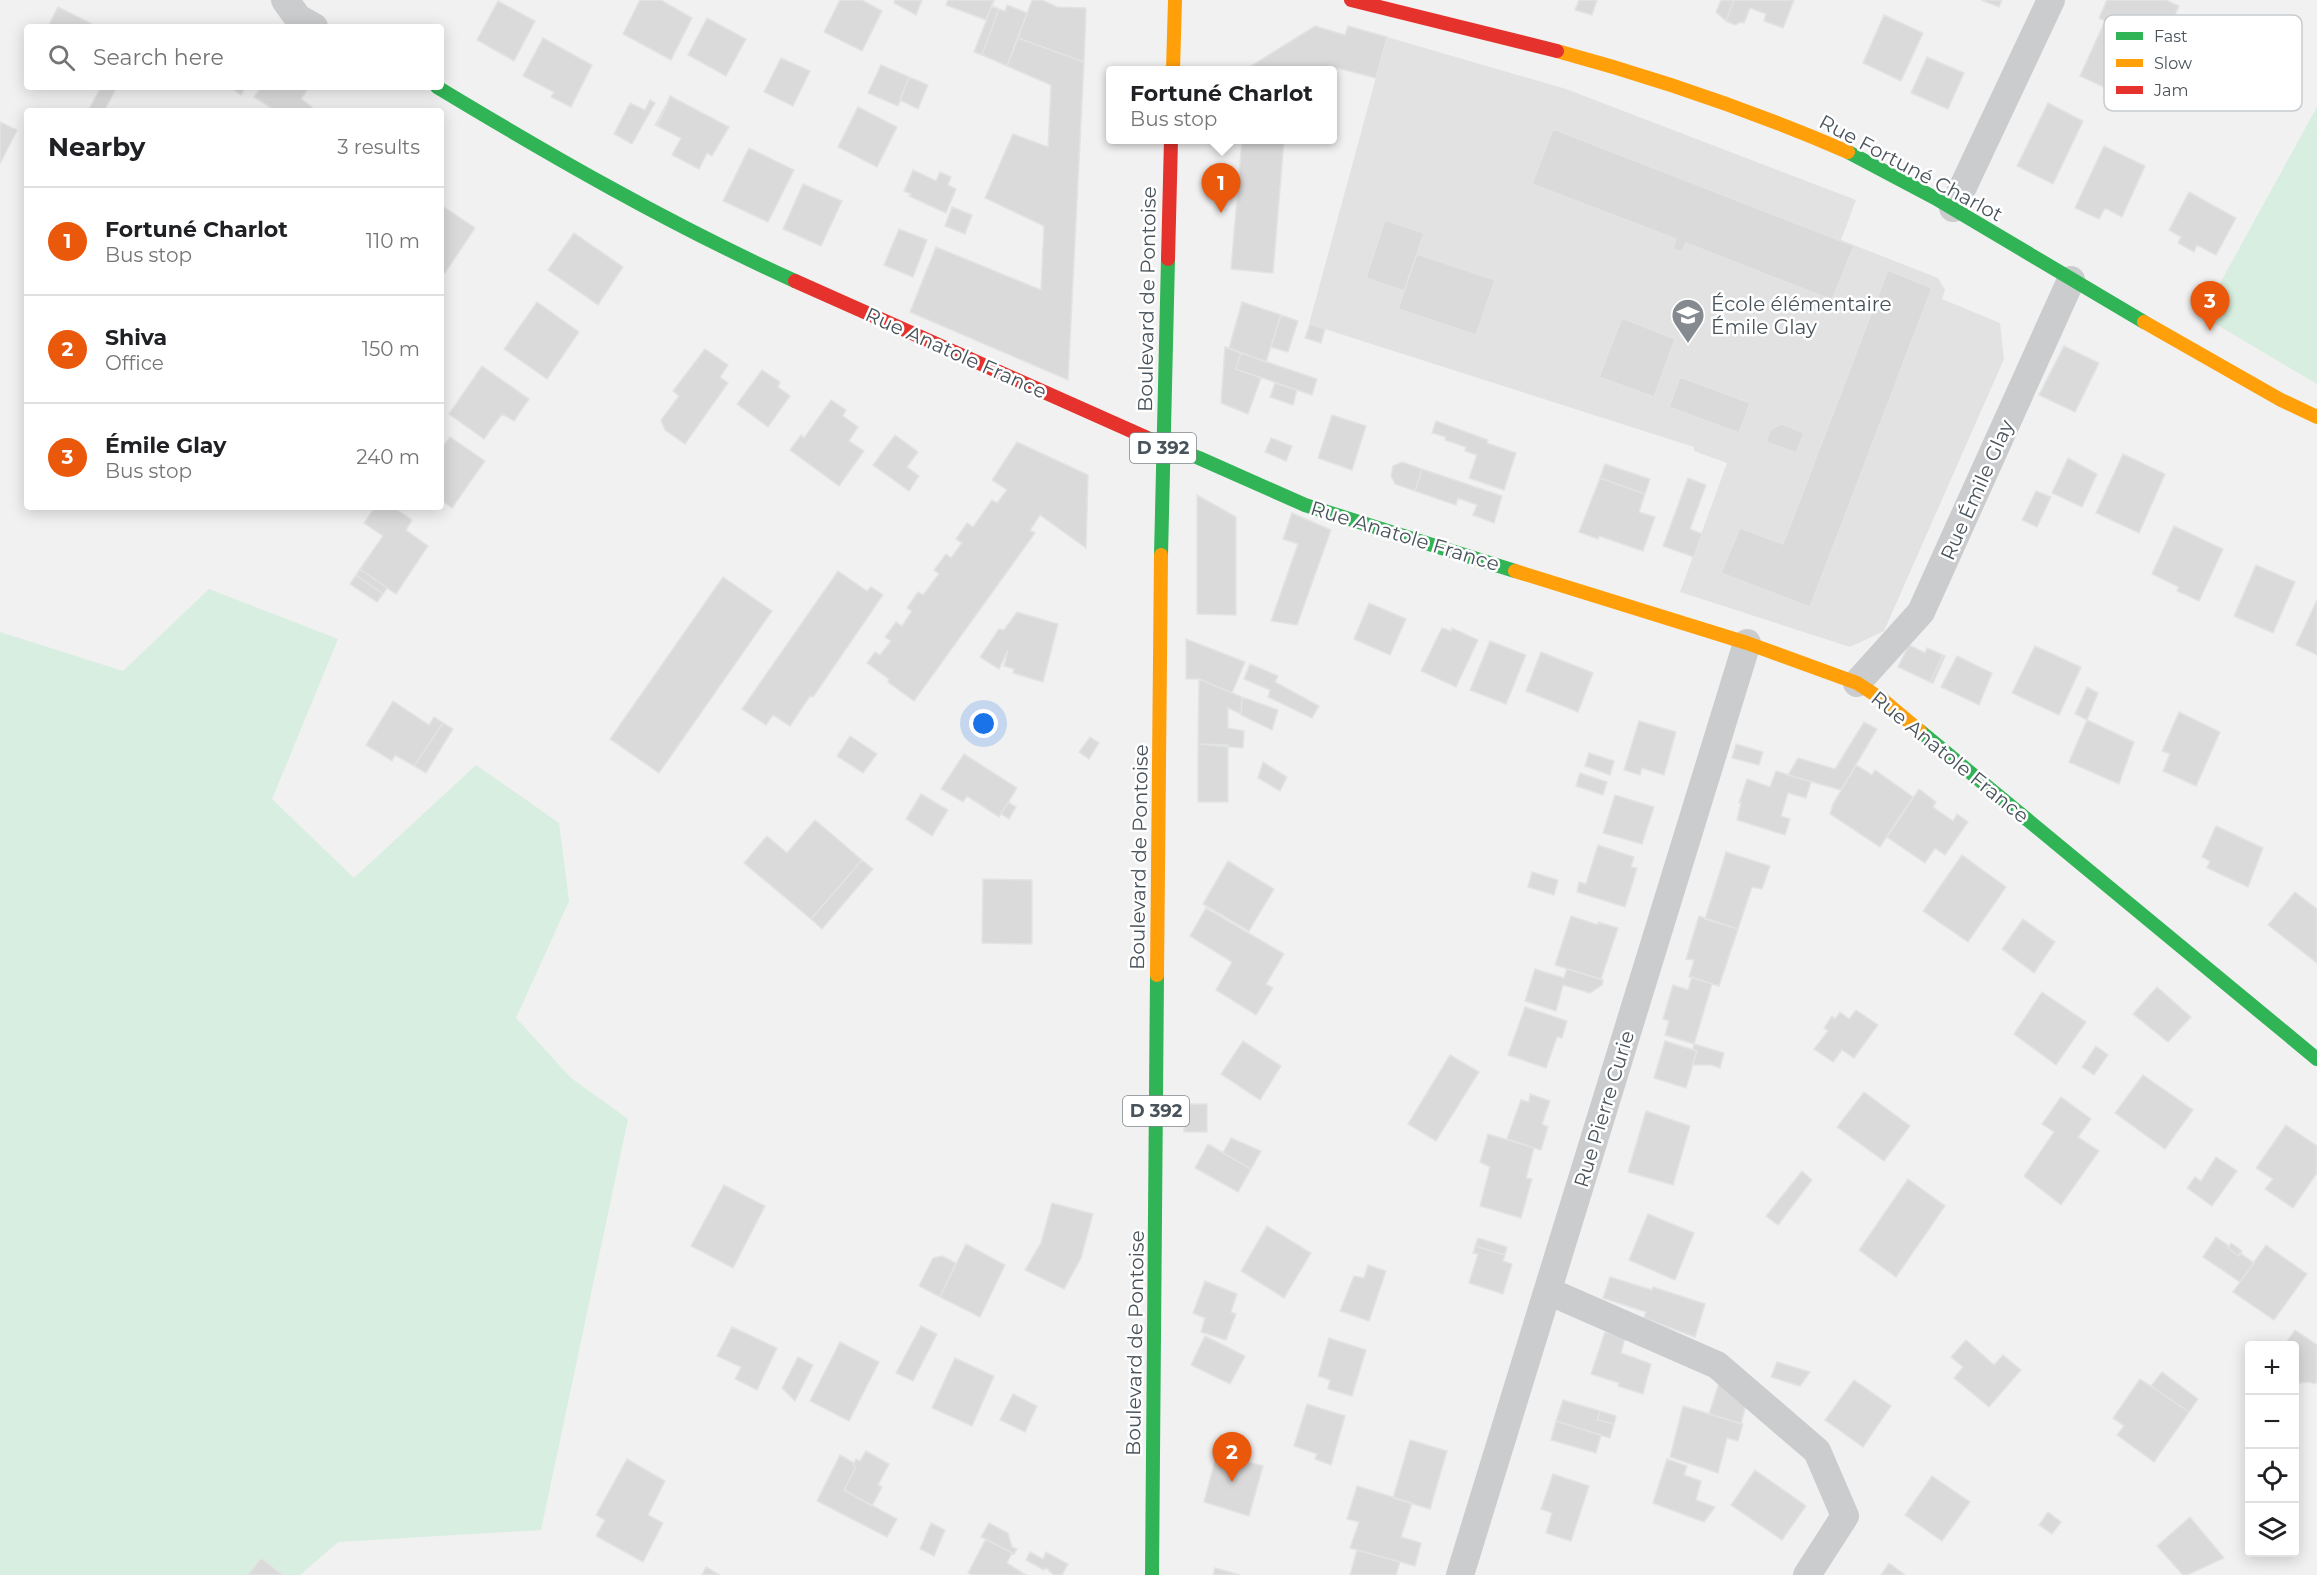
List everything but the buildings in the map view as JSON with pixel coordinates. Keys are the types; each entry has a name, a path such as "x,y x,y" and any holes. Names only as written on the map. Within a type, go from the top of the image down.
{"street":[{"path":"285,0 298,18 309,24"},
{"path":"1173,66 1175,0"},
{"name":"Rue Fortuné Charlot","path":"1351,0 1584,57 1650,76 1735,106 1850,153 1953,208 2071,280 2281,400 2317,417"},
{"path":"1953,208 2051,0"},
{"name":"Rue Anatole France","path":"442,90 546,153 727,250 1116,426 1163,443 1305,505 1747,643 1857,683 1883,700 2317,1059"},
{"name":"Boulevard de Pontoise","path":"1152,1575 1163,443 1171,144"},
{"name":"Rue Émile Glay","path":"1857,683 1922,612 2071,280"},
{"name":"Rue Pierre Curie","path":"1460,1575 1747,643"},
{"path":"1548,1291 1717,1365 1817,1451 1845,1516 1807,1575"}],"shaded area":[{"name":"École élémentaire Émile Glay","path":"1387,37 1566,89 1856,200 1841,240 1938,278 1945,290 1942,299 2000,323 2004,359 1884,631 1850,647 1680,592 1727,463 1694,451 1694,447 1309,324"}],"green space":[{"path":"2317,107 2317,384 2202,316"},
{"path":"209,589 338,639 272,799 354,878 476,765 559,823 569,901 516,1018 571,1078 628,1119 541,1530 338,1542 300,1575 0,1575 0,632 123,671"}],"traffic: fast":[{"path":"442,90 613,189 703,237 795,281"},
{"path":"1848,152 1935,198 2144,322"},
{"path":"1161,555 1168,259"},
{"path":"1145,437 1305,505 1515,571"},
{"path":"1920,731 2317,1059"},
{"path":"1152,1575 1157,975"}],"traffic: slow":[{"path":"1173,66 1175,0"},
{"path":"1557,51 1704,96 1848,152"},
{"path":"2144,322 2281,400 2317,417"},
{"path":"1157,975 1161,555"},
{"path":"1515,571 1747,643 1857,683 1883,700 1920,731"}],"traffic: jam":[{"path":"1351,0 1557,51"},
{"path":"1168,259 1171,144"},
{"path":"795,281 1145,437"}],"place":[{"name":"Fortuné Charlot","path":"1221,213"},
{"name":"Émile Glay","path":"2210,331"},
{"name":"École élémentaire Émile Glay","path":"1688,344"},
{"name":"Shiva","path":"1232,1482"}]}
